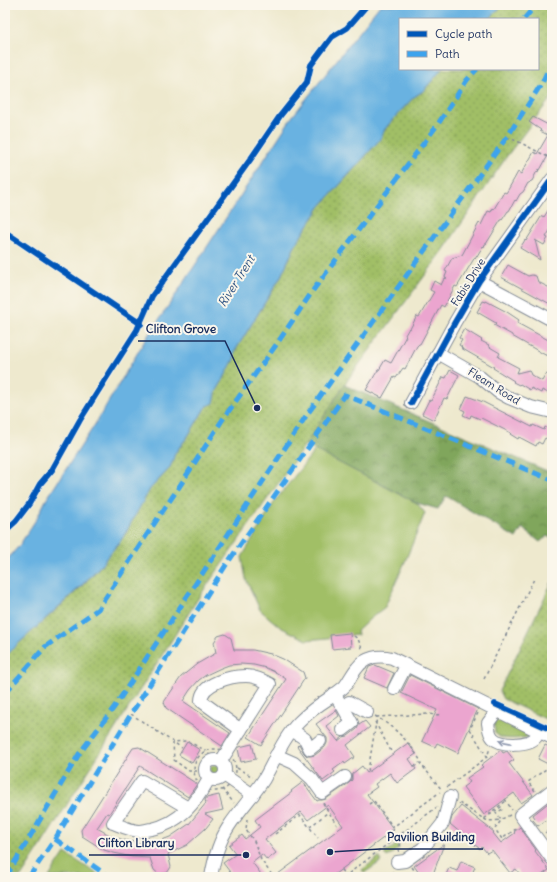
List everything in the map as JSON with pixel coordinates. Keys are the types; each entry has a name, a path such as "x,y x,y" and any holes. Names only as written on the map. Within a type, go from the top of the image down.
{"street":[{"name":"Fabis Drive","path":"412,395 479,281 552,179"},
{"path":"479,281 552,320"},
{"name":"Fleam Road","path":"438,353 480,377 498,392 509,398 531,407 552,412"},
{"path":"211,877 218,850 228,827 253,795 292,730 311,710 344,686 362,662 369,659 379,656 392,658 552,738"},
{"path":"394,688 406,666"},
{"path":"216,761 240,730 270,684 248,676 236,677 219,681 207,688 201,696 201,702 240,730"},
{"path":"334,694 352,723 343,730"},
{"path":"349,702 372,715"},
{"path":"498,711 488,723 489,732 494,739 511,744 527,743 536,738 538,731"},
{"path":"292,730 305,739 310,749 320,741"},
{"path":"276,755 294,763 312,779 322,793 345,777"},
{"path":"188,808 142,781 113,823 129,830 140,831 167,824 188,808 197,798 207,775 205,766 208,762 216,761 225,767 224,775 220,779 215,781 207,775"},
{"path":"224,775 253,795"},
{"path":"552,790 518,814 552,859"},
{"path":"397,862 405,862 423,848 443,822 450,797"}],"path":[{"path":"507,137 552,159"},
{"path":"484,679 534,579"},
{"path":"354,636 358,640 363,652 369,659"},
{"path":"478,713 470,729 487,756"},
{"path":"131,714 182,748"},
{"path":"372,715 441,715"},
{"path":"372,715 392,753"},
{"path":"372,715 391,726 408,743 416,753 420,763 450,797 488,821 501,820 512,814 518,814"},
{"path":"368,771 375,722"},
{"path":"341,870 345,876 450,797 487,756 494,739"},
{"path":"173,742 187,741 207,751 216,761"},
{"path":"173,742 174,760 189,770 207,775"},
{"path":"414,767 420,763"},
{"path":"236,767 251,776 259,775 264,778"},
{"path":"535,791 528,782 549,767"},
{"path":"222,789 247,817 246,830 254,840 261,860 272,875"},
{"path":"322,793 318,796 337,825"},
{"path":"369,804 374,801 393,827 450,797"},
{"path":"490,816 490,813 506,800 518,814"},
{"path":"484,819 501,807 502,809 496,814 501,820"},
{"path":"310,827 328,812"},
{"path":"501,820 495,829 502,839 518,814"},
{"path":"275,834 300,815 318,838"},
{"path":"391,829 397,837"}],"green space":[{"path":"503,5 552,5 552,97 507,156 443,251 344,385 305,445 201,594 21,877 5,877 5,657 80,588 119,543 150,489 169,469 175,453 188,436 205,408 215,399 216,392 233,359 235,351 280,278 301,236 320,207 376,144 394,118 414,97 423,91 441,70 539,70 539,18 490,18"},
{"path":"344,385 552,473 552,539 547,536 540,542 522,528 516,538 446,496 438,509 417,503 305,445"},
{"path":"315,450 417,503 425,513 385,607 357,631 358,635 307,640 280,627 260,610 246,579 242,557 275,501"},
{"path":"552,582 552,722 503,699 499,691"},
{"path":"498,719 506,720 532,735 516,739 500,737 495,733 494,722"},
{"path":"213,765 217,765 219,766 219,774 213,775 210,772 210,768"},
{"path":"397,844 399,848 387,857 384,854"},
{"path":"65,853 102,877 49,877"},
{"path":"379,857 382,861 364,873 362,870"}],"water":[{"name":"River Trent","path":"380,5 503,5 490,18 399,18 399,70 441,70 423,91 414,97 394,118 376,144 320,207 294,248 280,278 235,351 234,359 216,392 214,403 205,408 188,436 175,453 169,469 150,489 122,539 103,563 79,588 5,657 5,562 19,546 37,518 46,500 94,426 147,337 292,117"}],"building":[{"path":"533,117 552,127 552,153 550,152 540,170 539,169 538,172 537,171 532,181 528,183 523,192 516,201 515,200 484,247 483,246 475,257 457,287 455,286 444,307 441,305 405,369 403,368 396,378 394,377 382,398 366,390 385,360 391,363 409,328 410,329 417,316 419,317 434,292 430,290 434,281 441,285 444,279 447,278 445,277 447,272 445,271 452,258 462,255 479,223 481,225 488,211 491,212 493,208 494,209 504,192 506,193 508,190 518,172 521,174 534,152 537,154 548,135 540,131 541,130 529,122"},
{"path":"552,204 552,227 546,237 548,238 544,245 535,240 540,260 520,248 541,217 544,217"},
{"path":"508,265 528,276 536,276 538,282 552,289 552,305 501,277"},
{"path":"483,301 486,301 507,312 519,320 517,323 552,342 552,346 547,356 494,325 496,323 477,312"},
{"path":"464,329 500,353 498,357 519,368 517,373 529,370 531,375 542,381 546,374 552,377 552,395 542,390 541,393 531,388 530,390 513,382 514,381 493,368 494,367 461,348 462,347 459,345 462,340 459,338"},
{"path":"450,370 459,375 447,399 444,398 434,420 422,414 429,400 431,401 443,377 446,378"},
{"path":"467,396 483,402 532,427 533,425 544,430 545,427 552,431 552,441 545,438 542,444 538,442 536,446 519,437 518,439 510,434 511,433 481,418 480,419 471,415 470,418 463,415 465,411 461,409"},
{"path":"350,633 351,647 332,649 330,635"},
{"path":"225,634 231,638 234,650 253,650 271,654 283,659 303,672 305,678 261,745 248,737 286,679 266,668 241,664 229,665 221,668 199,680 183,701 230,733 222,746 166,708 164,702 181,677 197,664 216,653 214,642 218,636"},
{"path":"375,665 394,673 387,688 364,678 369,667"},
{"path":"410,675 478,709 458,753 437,743 435,747 422,741 437,710 401,693"},
{"path":"336,710 339,716 326,726 338,741 343,737 348,736 365,721 370,727 347,745 355,757 345,764 344,762 333,770 335,772 323,781 297,746 299,744 307,756 315,755 325,747 327,738 316,724"},
{"path":"187,742 200,750 192,763 179,755"},
{"path":"408,743 416,754 409,759 416,769 397,783 390,773 375,784 377,787 367,794 394,830 331,877 274,877 343,826 328,805 308,820 301,812 265,839 276,853 267,860 262,854 252,862 263,877 224,877 230,872 223,863 236,854 229,845 242,835 245,839 260,827 255,820 303,782 317,801 326,799 349,783 352,780 352,774 362,766 367,773"},
{"path":"252,744 256,759 241,762 238,749 239,747"},
{"path":"545,745 552,748 552,766 538,759"},
{"path":"139,747 197,784 188,797 140,766 109,814 107,813 97,828 113,837 128,841 143,843 157,842 170,837 189,824 206,803 206,798 219,795 223,810 205,814 213,819 206,828 187,845 168,854 171,867 167,873 159,874 154,870 150,858 132,857 104,850 82,836 81,830 133,748"},
{"path":"501,750 503,753 507,751 514,760 509,763 533,795 521,803 514,793 484,815 463,787 470,782 467,778 483,767 481,765"},
{"path":"552,800 552,816 538,826 533,820 535,818 533,815"},
{"path":"461,806 494,832 493,833 501,843 515,833 514,832 520,827 549,870 539,877 522,877 516,869 510,873 492,850 487,853 482,847 480,849 450,824 452,817"},
{"path":"444,844 432,877 422,877 414,866"},
{"path":"461,861 475,867 471,876 472,877 445,877 449,868 457,871"}],"marked path":[{"path":"525,18 536,5"},
{"path":"6,877 79,754 115,706 306,416 507,137 542,83 552,61"},
{"path":"5,693 45,647 98,609 223,419 314,289 438,124 467,80 476,70"},
{"path":"29,877 55,839 131,714 226,565 345,395 552,480"},
{"path":"55,839 109,877"}],"cycle path":[{"path":"5,531 16,521 29,504 40,484 52,470 80,420 137,330 152,296 280,116 307,82 311,65 332,37 347,28 367,5"},
{"path":"411,403 479,281 552,179"},
{"path":"5,232 141,324"},
{"path":"495,704 552,730"}],"place":[{"name":"Clifton Grove","path":"257,408"},
{"name":"Pavilion Building","path":"330,852"},
{"name":"Clifton Library","path":"246,855"}]}
